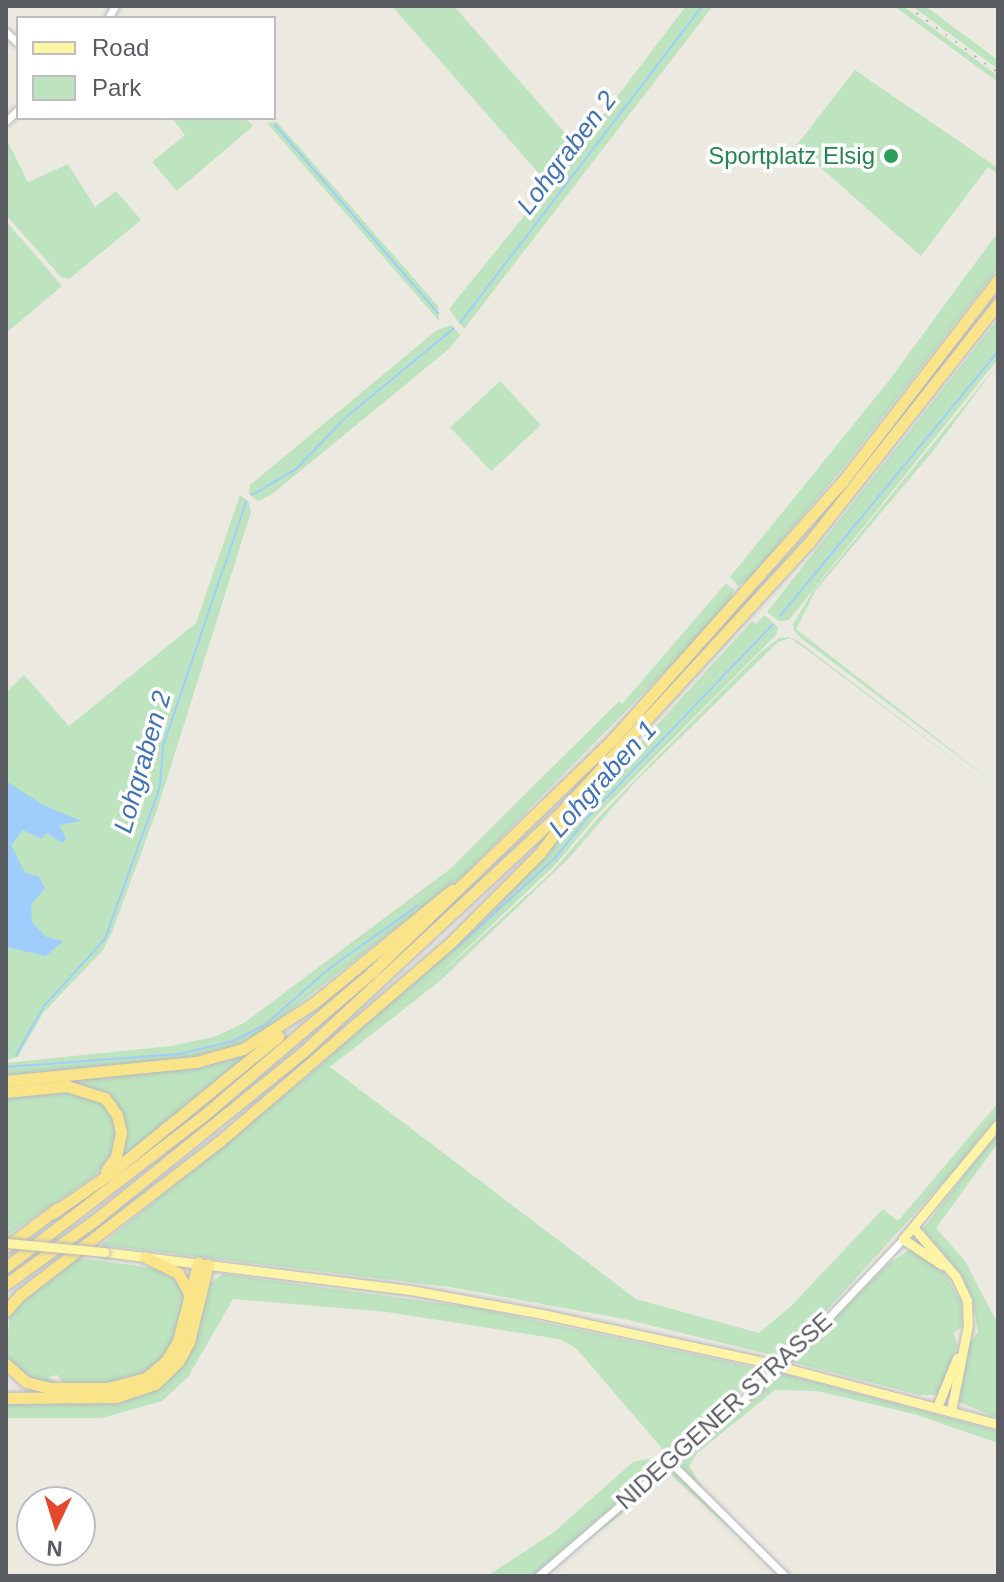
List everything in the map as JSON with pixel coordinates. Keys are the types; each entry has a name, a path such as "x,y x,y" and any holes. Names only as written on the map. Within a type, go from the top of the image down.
{"highway":[{"path":"6,1267 87,1208 282,1050 479,871 613,739 735,607 853,469 998,280"},
{"path":"6,1284 95,1220 303,1052 432,937 597,776 746,616 854,490 998,303"},
{"path":"6,1311 20,1295 220,1141 451,942 540,853 597,776"},
{"path":"6,1245 184,1116 418,914 479,871"},
{"path":"6,1081 208,1060 262,1040 315,1002"},
{"path":"6,1092 86,1089 105,1098 117,1115 121,1139 113,1163 53,1213"},
{"path":"145,1257 178,1273 190,1296"},
{"path":"6,1364 20,1379 50,1388 107,1388 138,1381 171,1355 203,1263"},
{"path":"6,1398 116,1397 155,1384 178,1362 189,1342 203,1263"}],"main road":[{"path":"948,1268 903,1239 998,1124"},
{"path":"913,1227 948,1268 967,1301 951,1411"},
{"path":"6,1245 203,1263 410,1290 560,1317 998,1424"},
{"path":"937,1407 962,1348"}],"street":[{"name":"NIDEGGENER STRASSE","path":"538,1576 762,1383 903,1239"},
{"path":"670,1462 785,1576"}],"green space":[{"path":"392,6 454,6 578,148 686,6 713,6 464,329 449,309 549,185"},
{"path":"894,6 903,6 998,76 998,82"},
{"path":"912,6 925,6 998,60 998,69"},
{"name":"Sportplatz Elsig","path":"855,70 998,168 998,174 988,167 921,256 796,146"},
{"path":"174,120 247,120 253,126 177,191 152,162 185,135"},
{"path":"277,122 438,306 439,321 267,123"},
{"path":"6,138 28,182 68,164 95,207 116,191 141,220 69,279 61,277 6,215"},
{"path":"6,221 62,286 6,333"},
{"path":"998,232 998,268 843,468 749,579 738,586 730,577 888,382"},
{"path":"998,319 998,359 789,620 779,621 767,612"},
{"path":"451,325 460,335 450,348 271,495 258,501 249,494 250,485 437,330"},
{"path":"998,364 933,451 816,590 796,629 998,786 802,639 794,630 793,624 813,591"},
{"path":"500,381 541,425 491,471 450,427"},
{"path":"240,495 249,502 251,512 157,810 112,932 103,950 43,1013 18,1057 6,1060 6,693 24,675 69,726 196,623"},
{"path":"726,583 734,590 729,602 693,643 463,876 251,1041 214,1055 6,1076 6,1063 171,1046 214,1037 244,1023 450,869 619,701 622,704"},
{"path":"764,615 778,627 776,635 597,815 555,865 422,991 552,872 599,817 762,651 779,638 789,637 798,641 998,793 790,638 778,642 634,783 569,858 441,980 330,1067 636,1299 759,1333 791,1306 883,1209 898,1221 998,1103 998,1115 955,1169 805,1334 780,1357 624,1319 450,1287 101,1245 310,1074 473,927 752,621 756,624"},
{"path":"258,1046 119,1160 125,1134 109,1097 99,1090 63,1083 6,1088 204,1065"},
{"path":"63,1090 96,1097 111,1111 117,1128 115,1149 94,1177 6,1236 6,1095"},
{"path":"998,1132 998,1143 936,1228 965,1261 998,1324 998,1418 959,1402 968,1345 978,1332 972,1297 959,1272 923,1229"},
{"path":"911,1249 944,1272 961,1302 962,1326 954,1333 957,1346 938,1395 919,1395 792,1362 888,1264"},
{"path":"78,1258 168,1270 186,1293 180,1323 165,1356 138,1377 113,1384 64,1383 57,1375 48,1377 55,1381 52,1384 29,1379 6,1356 10,1312"},
{"path":"223,1274 477,1308 766,1370 680,1448 666,1453 576,1348 559,1339 387,1312 233,1299 188,1377 162,1401 102,1418 6,1418 6,1401 122,1400 153,1389 193,1342 210,1283"},
{"path":"781,1373 998,1431 998,1443 914,1414 817,1391 775,1390 696,1454 689,1466 703,1489 789,1576 681,1467 687,1454"},
{"path":"649,1459 656,1464 654,1471 533,1576 487,1576 553,1533 633,1462"},
{"path":"670,1471 678,1475 782,1576 671,1475 542,1576"}],"water":[{"path":"6,781 43,805 82,821 59,825 66,838 63,843 46,833 42,839 23,830 11,845 25,873 38,876 45,888 31,905 32,922 46,937 63,941 46,956 6,947"}],"waterway":[{"name":"Lohgraben 2","path":"460,323 702,6"},
{"path":"275,125 438,313"},
{"name":"Lohgraben 2","path":"252,495 296,469 345,418 454,328"},
{"name":"Lohgraben 1","path":"780,616 998,352"},
{"name":"Lohgraben 2","path":"16,1055 44,1006 105,939 160,786 163,746 246,502"},
{"name":"Lohgraben 1","path":"453,951 555,858 588,817 773,624"},
{"name":"Lohgraben 1","path":"6,1067 179,1054 233,1041 266,1024 330,968 417,906"}],"railway":[{"path":"907,6 998,73"}],"place":[{"name":"Sportplatz Elsig","path":"891,156"}]}
